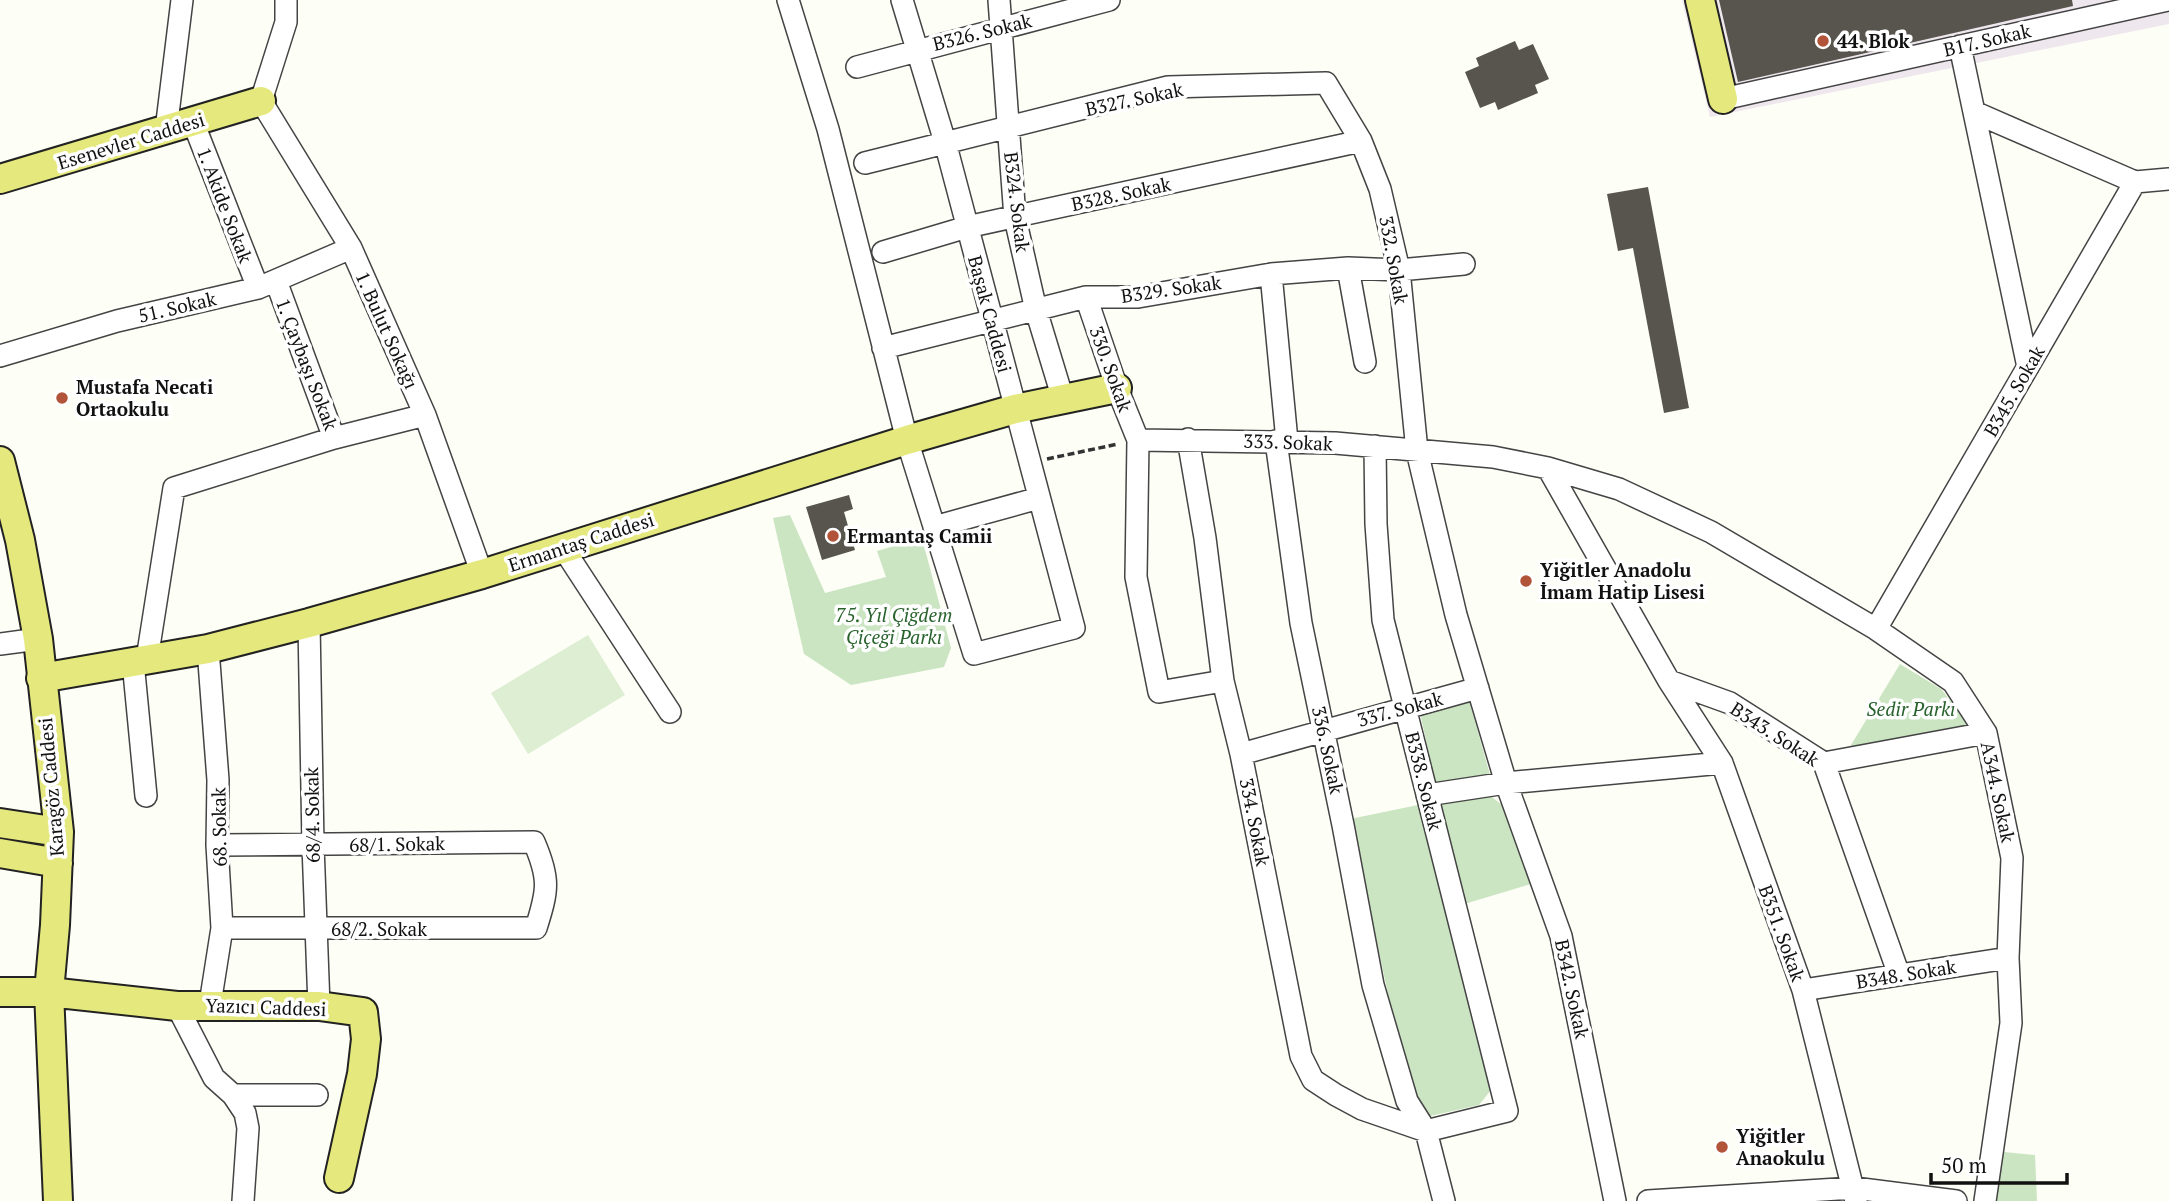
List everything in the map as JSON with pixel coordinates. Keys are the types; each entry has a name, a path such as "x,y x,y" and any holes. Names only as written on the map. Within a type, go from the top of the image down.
{"main road":[{"path":"1700,0 1723,99"},
{"name":"Esenevler Caddesi","path":"0,179 261,101"},
{"name":"Ermantaş Caddesi","path":"41,678 208,649 309,622 482,574 907,440 1015,409 1116,388"},
{"name":"Karagöz Caddesi","path":"0,461 10,542 38,639 59,832 49,992 58,1201"},
{"path":"0,823 59,832"},
{"path":"0,853 58,863"},
{"name":"Yazıcı Caddesi","path":"0,992 49,992 177,1006 319,1006 363,1012 366,1039 362,1074 339,1178"}],"street":[{"path":"166,131 182,0"},
{"path":"261,101 286,22 286,0"},
{"path":"788,0 828,129 907,440 934,527 1039,498"},
{"name":"Başak Caddesi","path":"902,0 945,142 1074,628 974,654 934,527"},
{"name":"B324. Sokak","path":"999,0 1015,218 1036,310 1063,398"},
{"name":"B326. Sokak","path":"857,67 1109,0"},
{"name":"B17. Sokak","path":"1723,99 2168,0"},
{"path":"1960,46 2028,367"},
{"name":"B327. Sokak","path":"865,163 1168,87 1326,83"},
{"name":"332. Sokak","path":"1326,83 1361,141 1380,189 1399,270 1417,451"},
{"name":"1. Bulut Sokağı","path":"261,101 351,248 425,415 482,574"},
{"path":"1974,112 2136,181 2169,179"},
{"name":"1. Akide Sokak","path":"193,122 267,284"},
{"name":"B328. Sokak","path":"883,252 967,227 1361,141"},
{"name":"B345. Sokak","path":"1876,629 2136,181"},
{"name":"51. Sokak","path":"0,356 117,321 267,284 351,248"},
{"name":"B329. Sokak","path":"883,348 1086,297 1138,297 1271,274 1348,268 1399,270 1464,264"},
{"path":"1348,268 1365,362"},
{"name":"336. Sokak","path":"1271,274 1282,441 1301,624 1373,985 1407,1101 1426,1131 1444,1201"},
{"name":"1. Çaybaşı Sokak","path":"267,284 334,438 425,415"},
{"name":"330. Sokak","path":"1086,297 1116,388 1138,440"},
{"path":"146,796 140,661 174,488 334,438"},
{"name":"334. Sokak","path":"1188,439 1205,538 1223,681 1241,754 1301,1056 1313,1080 1336,1096 1363,1109 1426,1131"},
{"path":"1138,440 1136,577 1159,692 1223,681"},
{"name":"333. Sokak","path":"1138,440 1282,441 1375,446 1493,457 1548,468"},
{"name":"B338. Sokak","path":"1375,446 1376,524 1384,620 1507,1111 1426,1131"},
{"name":"B342. Sokak","path":"1417,451 1456,615 1506,783 1561,936 1615,1201"},
{"path":"1548,468 1669,681"},
{"name":"A344. Sokak","path":"1548,468 1619,489 1710,532 1876,629 1953,682 1986,733 2012,858 2008,958 2011,1023 1985,1201"},
{"path":"563,548 670,712"},
{"name":"68/4. Sokak","path":"309,622 319,1006"},
{"path":"0,643 38,639"},
{"name":"68. Sokak","path":"208,649 218,780 222,928 211,1004"},
{"name":"B351. Sokak","path":"1669,681 1722,763 1803,990 1855,1194"},
{"name":"B343. Sokak","path":"1669,681 1730,703 1824,763 1899,975"},
{"name":"337. Sokak","path":"1241,754 1478,688"},
{"path":"1824,763 1986,733"},
{"path":"1427,796 1506,783 1722,763"},
{"name":"68/1. Sokak","path":"218,845 534,842 545,866 546,894 536,928"},
{"name":"68/2. Sokak","path":"222,928 536,928"},
{"name":"B348. Sokak","path":"1803,990 2008,958"},
{"path":"177,1006 215,1078 233,1095 246,1113 248,1128 243,1201"},
{"path":"233,1095 317,1095"},
{"path":"1648,1201 1855,1194 1956,1201"}],"path":[{"path":"1030,463 1138,440"}],"shaded area":[{"path":"1682,0 2169,0 2169,24 1710,117"}],"green space":[{"name":"75. Yıl Çiğdem Çiçeği Parkı","path":"790,515 825,593 886,577 877,551 922,538 951,648 944,667 851,685 804,654 773,518"},
{"path":"588,635 625,695 528,754 491,693"},
{"name":"Sedir Parkı","path":"1900,664 1941,689 1969,723 1956,735 1848,750"},
{"path":"1469,700 1490,775 1435,784 1420,712"},
{"path":"1487,793 1502,805 1531,884 1461,905 1440,803"},
{"path":"1418,805 1489,1071 1491,1090 1479,1105 1426,1117 1412,1104 1350,819"},
{"path":"2004,1152 2035,1155 2037,1201 1990,1201 1997,1157"}],"building":[{"name":"44. Blok","path":"1719,0 2072,0 2073,6 1738,82"},
{"path":"1515,41 1519,50 1533,44 1549,79 1535,85 1538,93 1498,110 1495,102 1480,108 1465,72 1479,66 1476,58"},
{"path":"1648,187 1689,408 1664,413 1633,248 1618,251 1607,194"},
{"name":"Ermantaş Camii","path":"849,495 853,509 844,512 855,550 822,560 806,507"}],"place":[{"name":"44. Blok","path":"1823,41"},
{"name":"Mustafa Necati Ortaokulu","path":"62,398"},
{"name":"Ermantaş Camii","path":"833,536"},
{"name":"Yiğitler Anadolu İmam Hatip Lisesi","path":"1526,581"},
{"name":"Yiğitler Anaokulu","path":"1722,1147"}]}
